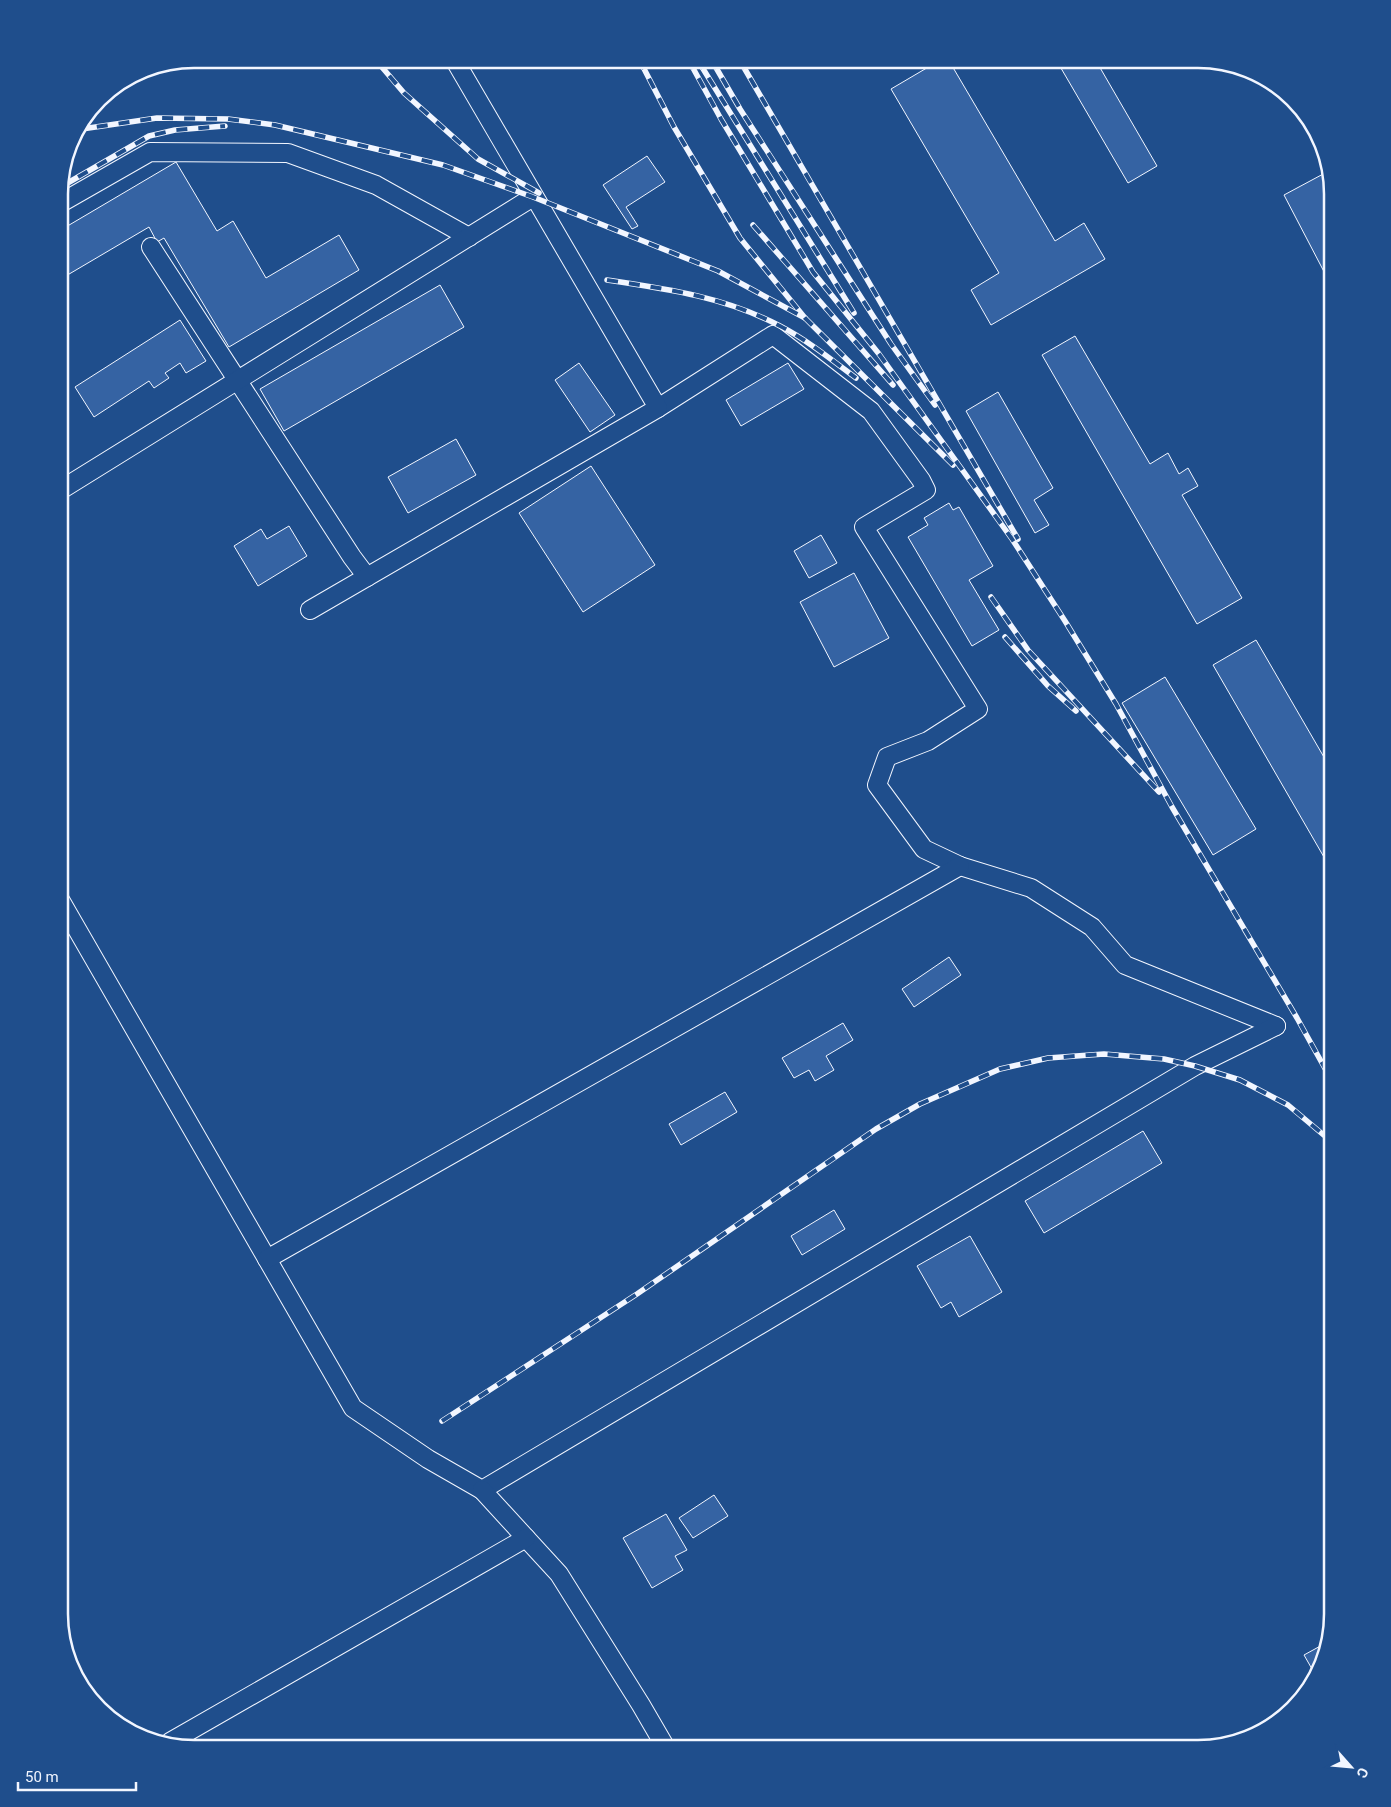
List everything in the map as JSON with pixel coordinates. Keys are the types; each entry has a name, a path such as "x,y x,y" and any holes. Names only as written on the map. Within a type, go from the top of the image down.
{"lane":[{"path":"459,68 658,408"},
{"path":"68,199 150,152 288,153 376,185 469,237"},
{"path":"68,485 534,197"},
{"path":"150,247 352,557 367,577"},
{"path":"310,610 658,408 773,336 871,411 921,480 926,490 864,527 978,709 928,741 888,758 877,784 924,849 960,866 1031,888 1092,926 1125,965 1276,1026 1195,1066 482,1490"},
{"path":"267,1260 960,866"},
{"path":"68,915 353,1408 428,1459 482,1490 559,1574 661,1740"},
{"path":"177,1738 526,1538"}],"building":[{"path":"927,68 953,68 1055,241 1084,223 1105,259 991,325 971,290 999,273 891,89"},
{"path":"1061,68 1100,68 1157,166 1128,183"},
{"path":"647,156 665,182 626,207 638,226 632,229 603,185"},
{"path":"176,162 217,231 233,221 266,278 339,235 359,270 229,347 164,238 157,242 149,227 68,275 68,226"},
{"path":"1322,175 1324,193 1324,272 1284,195"},
{"path":"440,285 464,327 284,431 260,389"},
{"path":"180,320 206,361 186,373 180,363 165,373 169,378 154,388 149,381 94,417 75,387"},
{"path":"1075,336 1150,464 1168,453 1179,474 1188,468 1198,486 1182,495 1242,598 1197,624 1042,355"},
{"path":"579,363 615,415 590,432 555,380"},
{"path":"788,363 804,389 741,426 726,400"},
{"path":"998,392 1053,488 1034,500 1049,525 1035,533 966,411"},
{"path":"456,439 476,475 408,513 388,477"},
{"path":"591,466 655,565 583,612 519,513"},
{"path":"949,503 953,510 959,507 993,566 969,580 999,630 972,646 908,537 928,525 924,518"},
{"path":"289,526 307,556 258,586 234,546 261,529 267,539"},
{"path":"821,535 837,563 809,578 794,551"},
{"path":"854,573 889,638 834,667 800,602"},
{"path":"1256,640 1324,757 1324,857 1213,665"},
{"path":"1165,677 1256,829 1213,855 1122,703"},
{"path":"949,957 961,975 914,1007 902,989"},
{"path":"843,1023 853,1040 826,1056 834,1070 815,1081 809,1070 794,1078 782,1058"},
{"path":"725,1092 737,1112 681,1145 669,1124"},
{"path":"1143,1131 1162,1163 1044,1233 1025,1201"},
{"path":"834,1210 845,1229 802,1255 791,1236"},
{"path":"970,1236 1002,1292 959,1317 951,1302 941,1308 917,1266"},
{"path":"714,1495 728,1516 693,1538 679,1518"},
{"path":"666,1514 687,1550 675,1556 683,1570 652,1588 623,1538"},
{"path":"1319,1647 1311,1668 1304,1655"}],"railway":[{"path":"383,68 404,93 478,159 539,193"},
{"path":"644,68 674,127 740,238 805,318 953,465"},
{"path":"693,68 721,119 813,272 879,354 1012,539 1065,621 1116,704 1172,807 1324,1067"},
{"path":"703,68 854,313"},
{"path":"716,68 740,109 891,344 935,405"},
{"path":"744,68 1018,539"},
{"path":"85,129 157,118 228,119 275,125 443,165 533,197 718,271 805,318"},
{"path":"68,183 149,136 175,130 225,126"},
{"path":"753,225 893,385"},
{"path":"607,280 696,296 717,301 759,316 780,326 819,350 856,378"},
{"path":"991,597 1028,650 1159,792"},
{"path":"1005,637 1048,686 1076,711"},
{"path":"442,1421 637,1294 876,1129 920,1104 1000,1069 1048,1058 1104,1054 1164,1059 1195,1066 1240,1080 1288,1105 1324,1135"}]}
